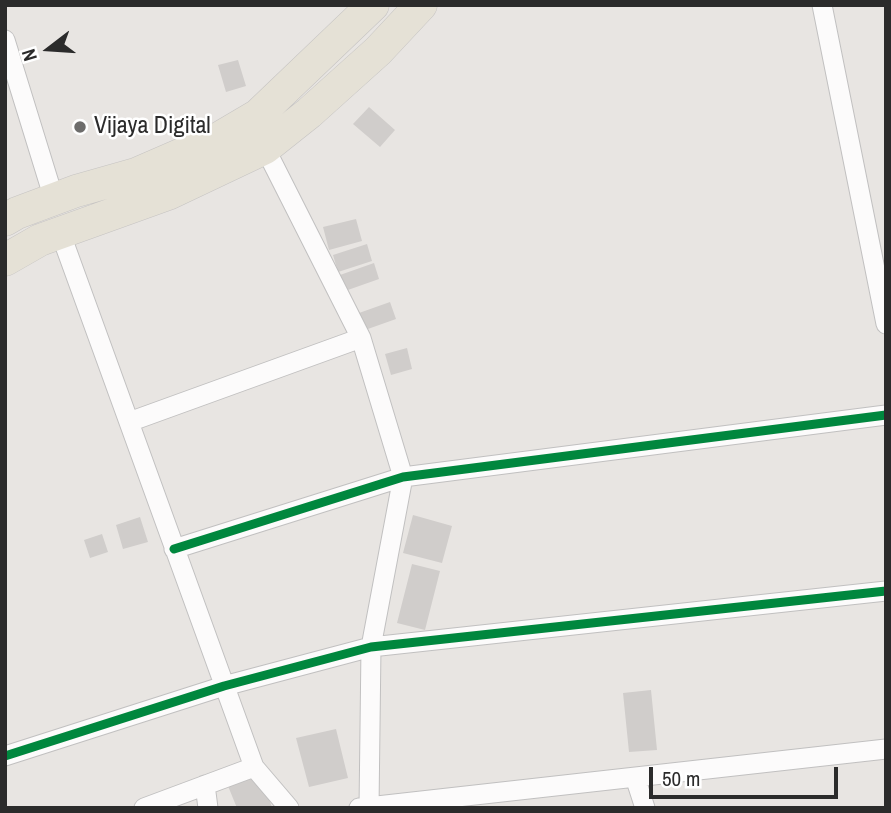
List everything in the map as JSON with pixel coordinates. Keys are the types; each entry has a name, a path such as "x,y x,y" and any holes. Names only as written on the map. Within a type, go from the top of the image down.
{"main road":[{"path":"5,220 54,199 136,173 219,138 258,115 373,5"},
{"path":"5,260 40,240 167,194 265,148 309,113 378,51 421,5"}],"street":[{"path":"822,5 886,324"},
{"path":"5,40 54,199"},
{"path":"265,148 361,338 403,477 372,647 366,807 886,749"},
{"path":"61,232 254,767 289,808"},
{"path":"129,422 361,338"},
{"path":"174,550 403,477 886,415"},
{"path":"5,756 224,686 372,647 886,591"},
{"path":"144,808 254,767"},
{"path":"635,777 645,808"},
{"path":"205,785 208,808"}],"building":[{"path":"238,60 246,86 226,92 218,65"},
{"path":"369,107 395,130 380,147 353,124"},
{"path":"356,219 362,241 329,250 323,227"},
{"path":"367,244 372,261 338,272 333,255"},
{"path":"374,263 379,279 345,291 340,275"},
{"path":"390,302 396,319 365,330 359,313"},
{"path":"407,348 412,369 391,375 385,354"},
{"path":"413,515 452,526 442,563 403,553"},
{"path":"140,517 148,542 123,549 116,525"},
{"path":"102,534 108,552 90,558 84,540"},
{"path":"412,564 440,571 425,630 397,623"},
{"path":"651,690 657,750 629,752 623,693"},
{"path":"336,729 348,778 309,787 296,738"},
{"path":"259,774 272,807 237,808 228,786"}],"cycle path":[{"path":"174,549 403,477 886,415"},
{"path":"5,756 224,686 371,647 886,591"}],"place":[{"name":"Vijaya Digital","path":"80,127"}]}
